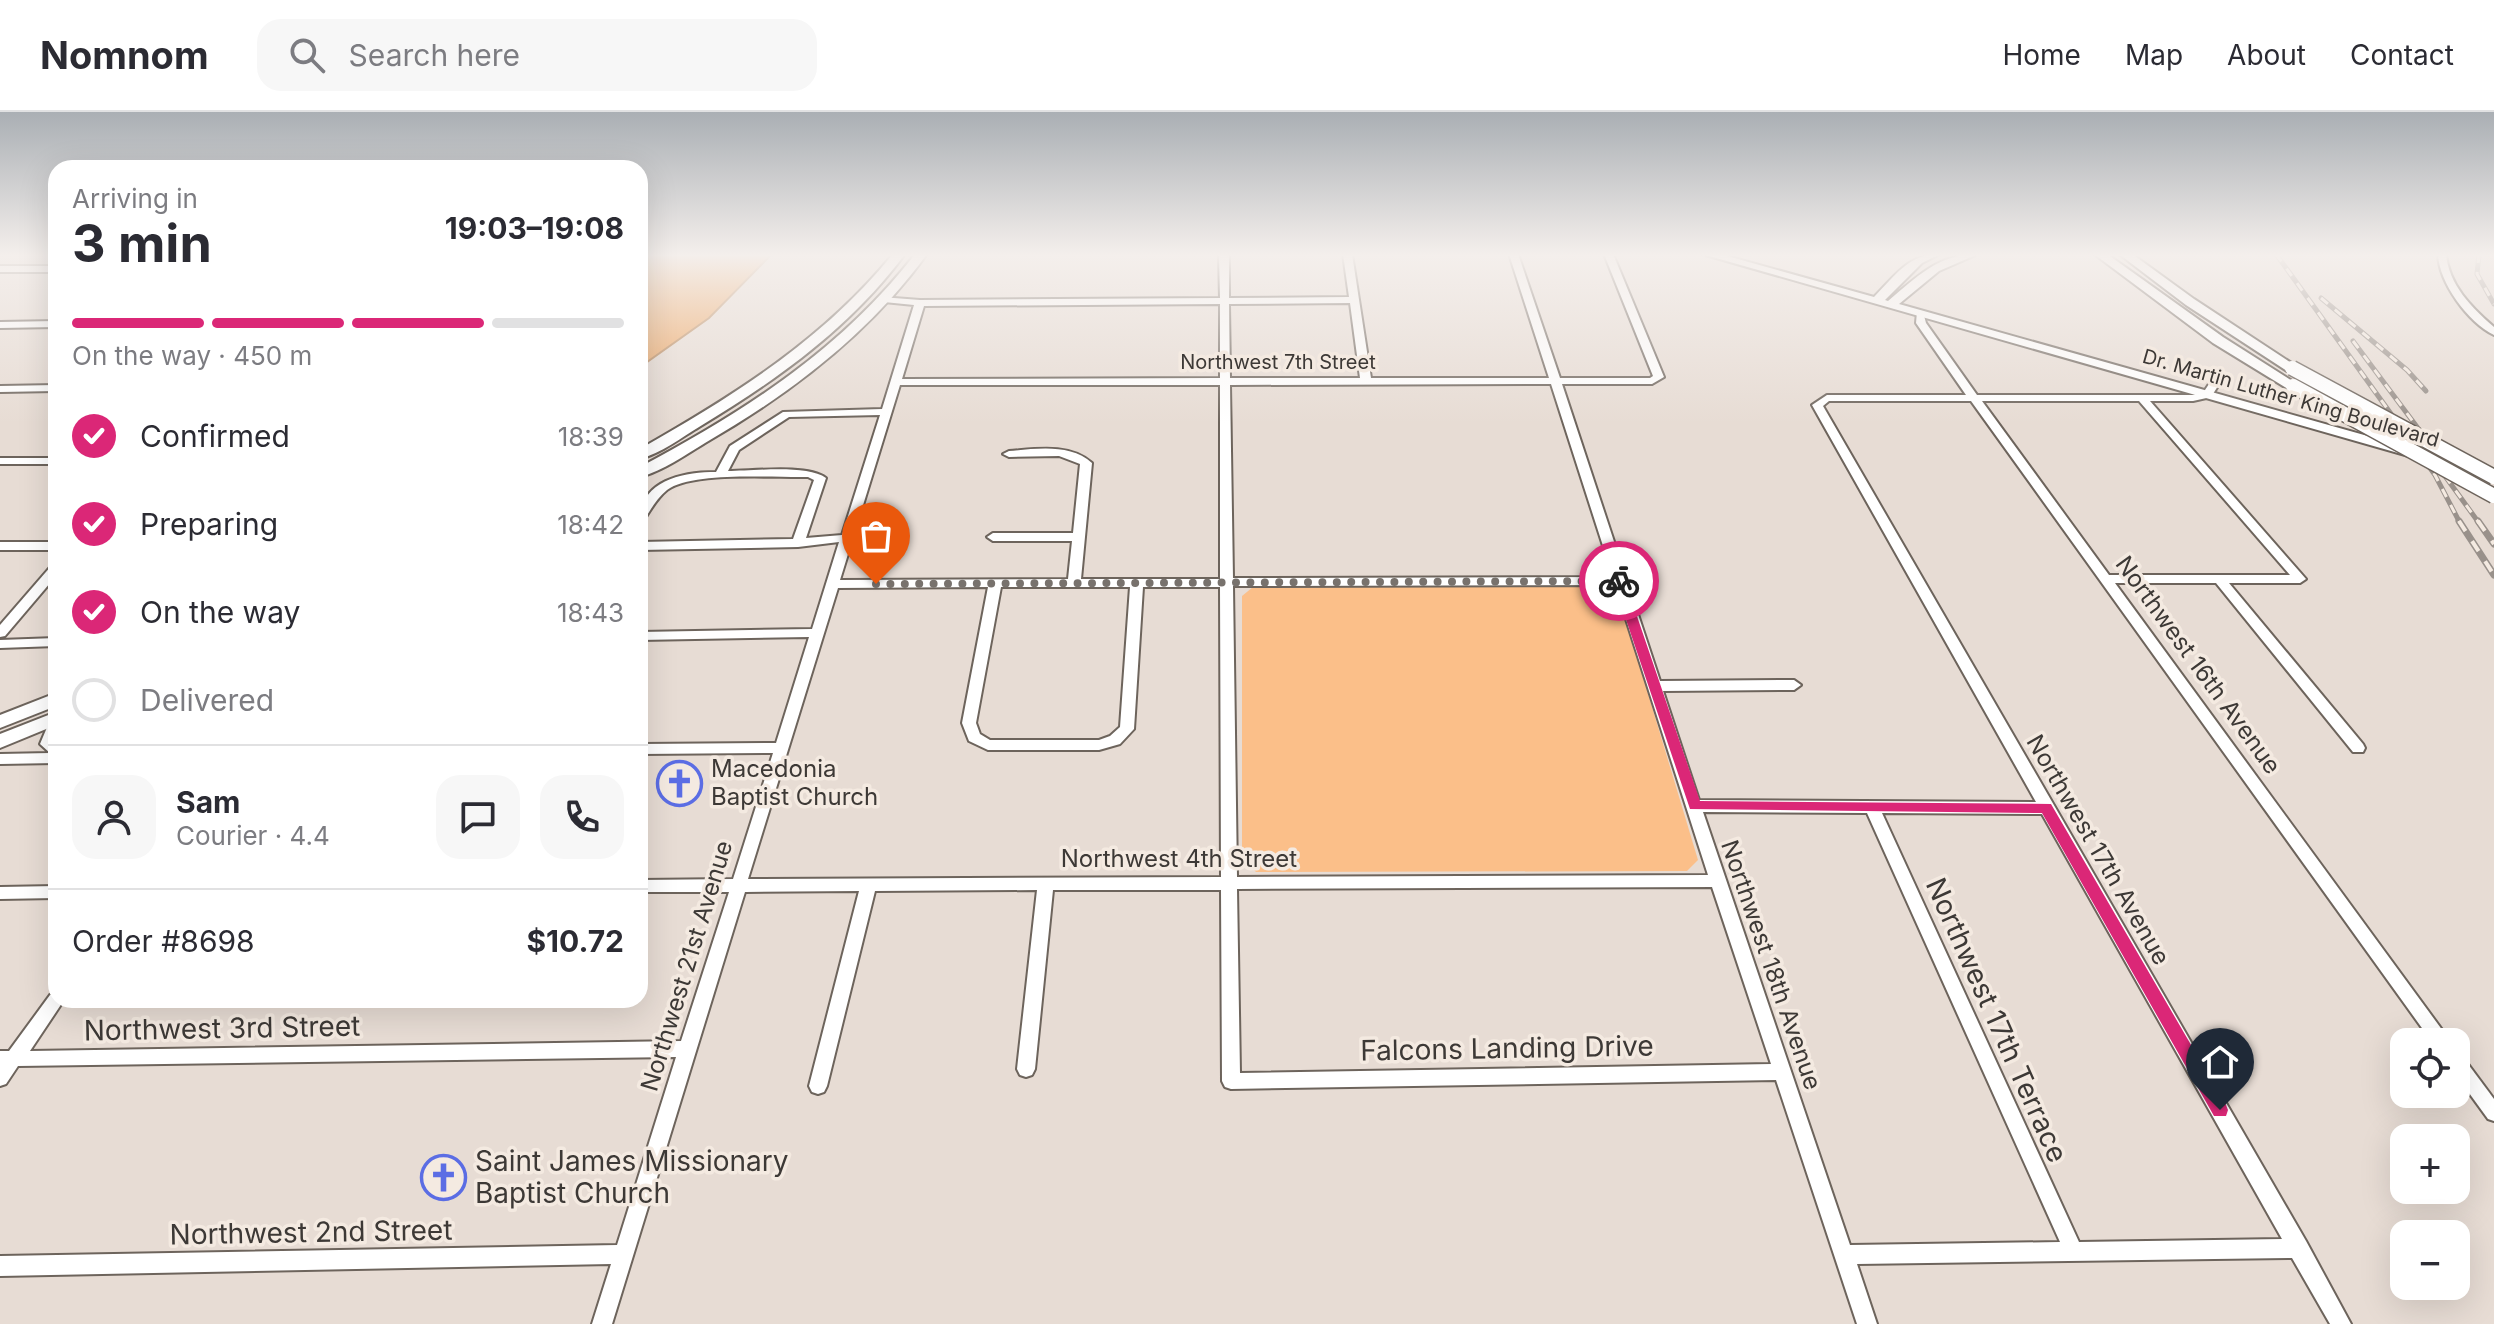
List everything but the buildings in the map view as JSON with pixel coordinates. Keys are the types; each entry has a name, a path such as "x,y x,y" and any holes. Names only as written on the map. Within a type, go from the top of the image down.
{"main road":[{"path":"648,451 707,417 809,346 847,311"},
{"path":"648,469 787,383 872,311"},
{"name":"Dr. Martin Luther King Boulevard","path":"1913,311 2494,465"},
{"path":"1920,314 1939,311"},
{"name":"Dr. Martin Luther King Boulevard","path":"1944,311 2494,476"},
{"path":"2177,311 2293,386 2494,496"},
{"path":"2203,311 2292,368 2494,476"},
{"path":"700,439 699,431 707,417"},
{"path":"670,457 679,444 678,434"},
{"path":"0,722 48,702"},
{"path":"0,741 48,723"}],"street":[{"name":"Northwest 21st Avenue","path":"602,1324 918,311"},
{"path":"1223,311 1229,883"},
{"path":"1356,311 1366,380"},
{"name":"Northwest 18th Avenue","path":"1532,311 1718,881 1867,1324"},
{"name":"Northwest 7th Street","path":"895,382 1652,381 1659,377 1632,311"},
{"path":"2474,311 2494,332"},
{"name":"Northwest 16th Avenue","path":"1920,314 1921,323 1973,397 2432,1028"},
{"path":"0,325 48,324"},
{"path":"0,389 48,388"},
{"path":"1973,397 2193,398 2210,390"},
{"name":"Northwest 17th Avenue","path":"1973,397 1821,400 1817,405 2341,1324"},
{"path":"2106,579 2300,579 2141,397"},
{"path":"720,475 734,448 787,414 885,412"},
{"path":"1009,454 1064,453 1075,455 1086,463 1074,583"},
{"path":"0,461 48,461"},
{"path":"648,502 651,496 671,483 693,476 818,476 820,481 798,543"},
{"path":"993,537 1079,537"},
{"path":"648,546 798,543 812,547 845,542"},
{"path":"0,546 48,546"},
{"path":"0,633 48,577"},
{"path":"2219,579 2358,748"},
{"path":"832,584 1620,581"},
{"path":"995,584 969,723 974,737 988,745 1099,745 1115,740 1127,729 1137,583"},
{"path":"648,636 817,633"},
{"path":"0,644 48,642"},
{"path":"1655,686 1794,685"},
{"path":"648,749 780,748"},
{"path":"0,759 48,758"},
{"path":"1694,806 2046,808"},
{"name":"Northwest 17th Terrace","path":"1873,809 2074,1252"},
{"name":"Northwest 4th Street","path":"648,886 1718,881"},
{"path":"1026,1069 1046,883"},
{"name":"Falcons Landing Drive","path":"1229,883 1231,1081 1784,1072"},
{"path":"818,1086 869,884"},
{"path":"0,893 48,892"},
{"path":"0,1078 7,1059 49,1008"},
{"name":"Northwest 3rd Street","path":"7,1059 686,1049"},
{"path":"2470,1080 2494,1113"},
{"path":"2474,1086 2494,1086"},
{"path":"1845,1255 2299,1248"},
{"name":"Northwest 2nd Street","path":"0,1266 624,1254"}],"shaded area":[{"path":"648,311 716,311 648,361"},
{"path":"1253,587 1596,587 1619,597 1698,860 1687,871 1256,872 1242,858 1242,596"}],"railway":[{"path":"2317,311 2435,475 2460,523"},
{"path":"2336,311 2407,370 2426,391"},
{"path":"2353,341 2458,482"},
{"path":"2445,476 2479,523"},
{"path":"2459,521 2494,575"},
{"path":"2478,521 2494,544"}],"way so far":[{"path":"876,584 1619,581"}],"place":[{"name":"Macedonia Baptist Church","path":"680,783"},
{"name":"Saint James Missionary Baptist Church","path":"444,1177"}],"route":[{"path":"1619,581 1694,806 2046,808 2220,1110"}]}
